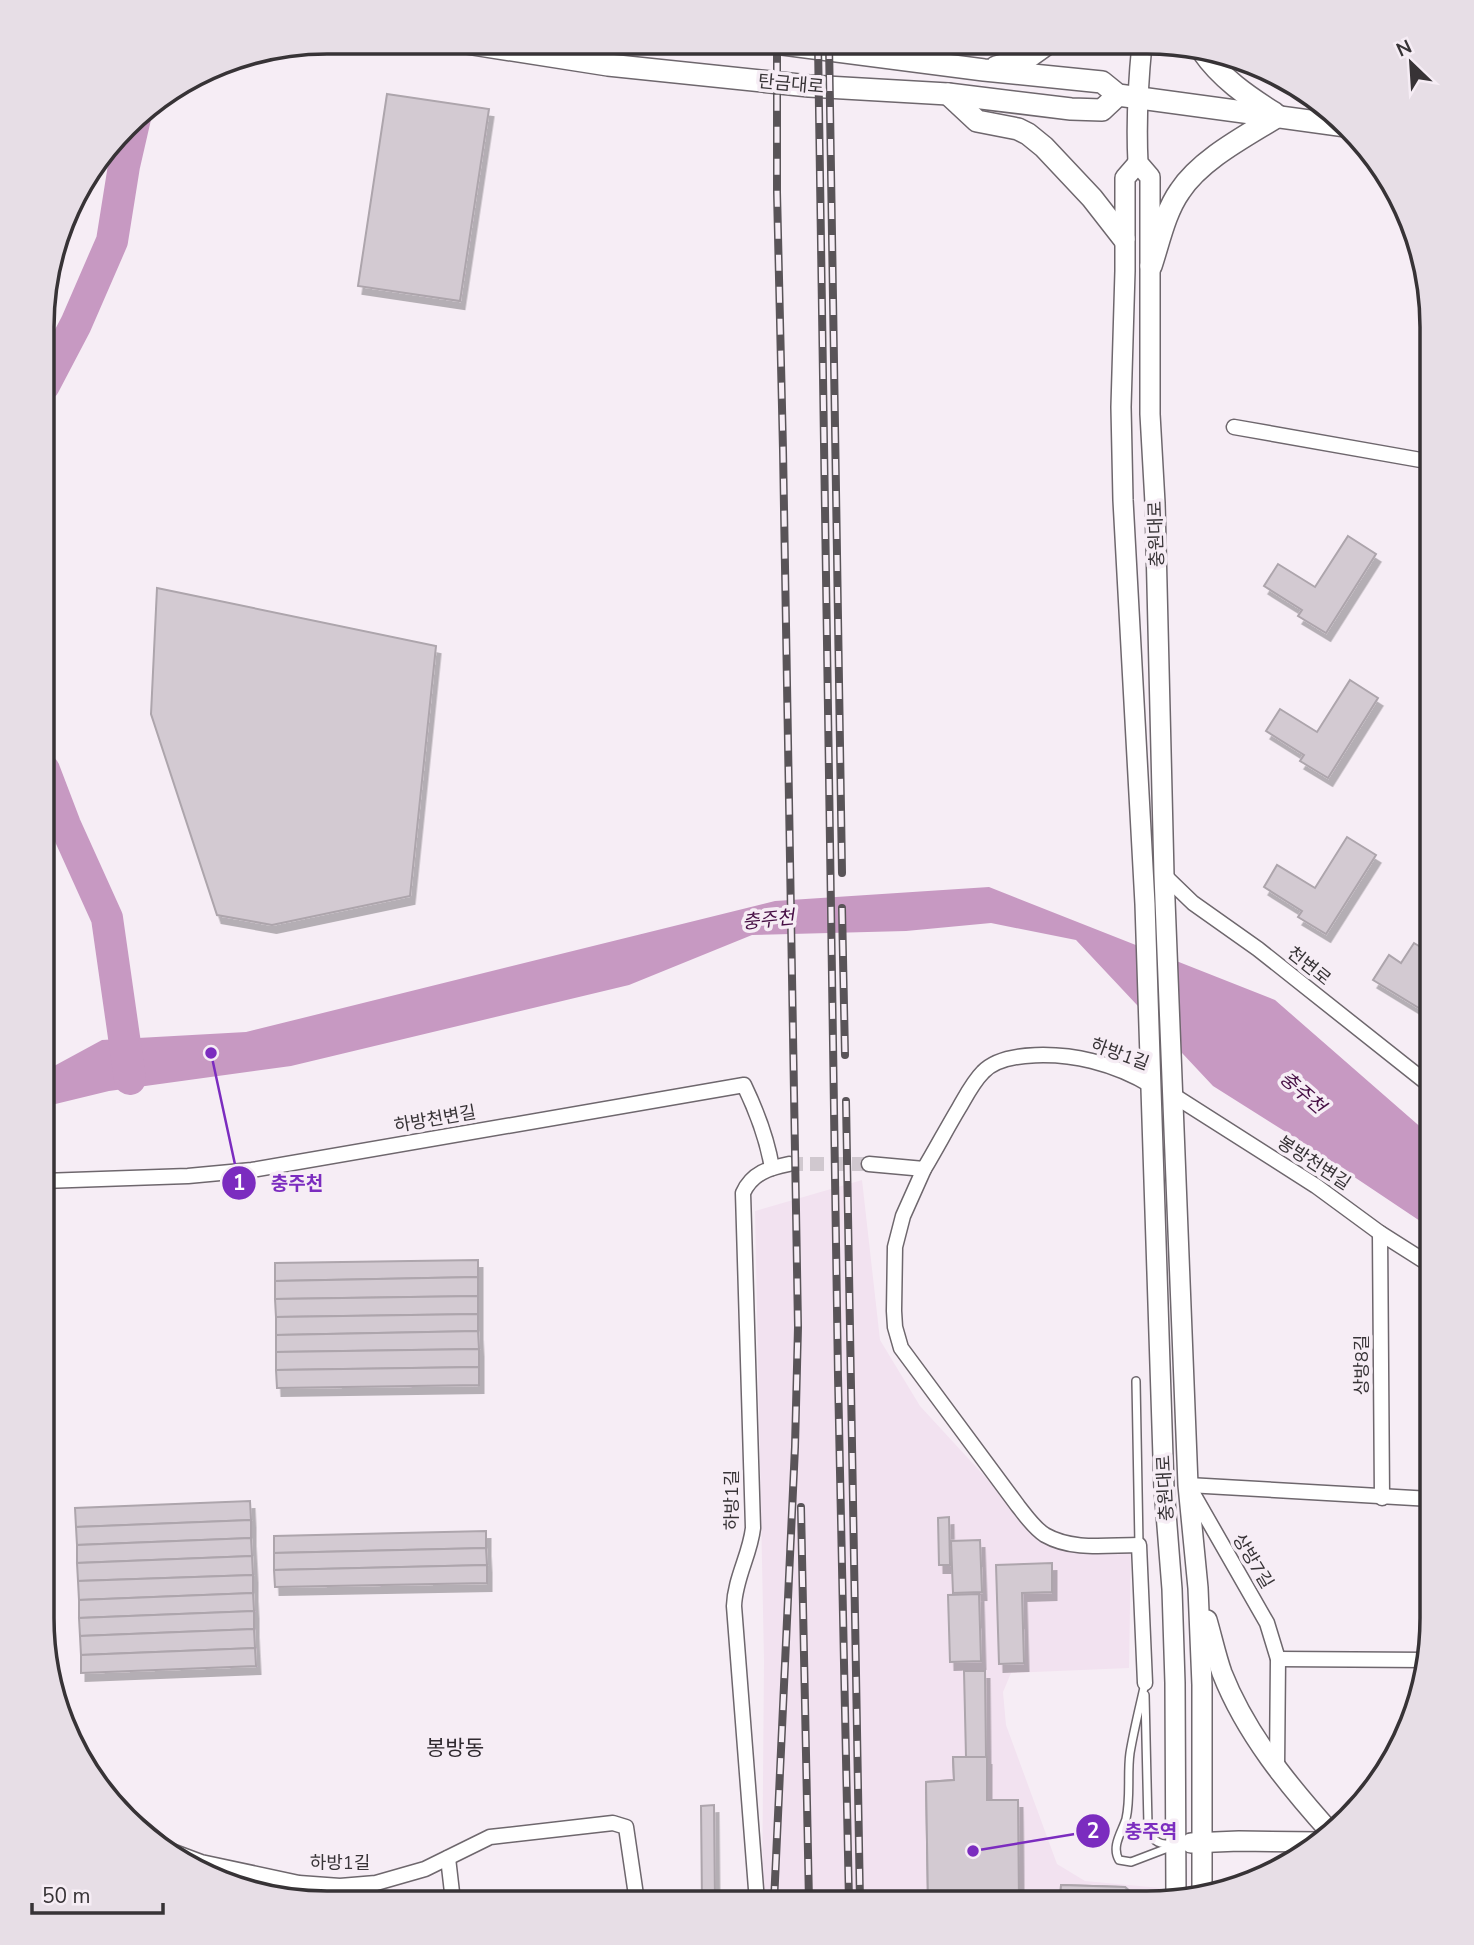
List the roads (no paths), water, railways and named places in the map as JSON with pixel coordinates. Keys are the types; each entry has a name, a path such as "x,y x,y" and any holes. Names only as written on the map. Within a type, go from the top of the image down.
{"main road":[{"name":"탄금대로","path":"537,54 608,65 809,86 948,94 1071,109 1102,110 1128,95"},
{"path":"860,54 1102,82 1128,95 1328,123"},
{"path":"984,70 1026,59 1033,54"},
{"path":"1210,62 1231,82 1278,116"},
{"path":"948,94 977,121 1018,129 1036,140 1092,198 1124,239"},
{"path":"1151,266 1179,191 1195,173 1215,157 1278,116"}],"street":[{"name":"충원대로","path":"1139,54 1128,95 1138,163 1150,177 1150,414 1155,503 1164,875 1188,1485 1199,1588 1202,1885"},
{"name":"충원대로","path":"1138,163 1125,178 1122,500 1145,904 1164,1488 1173,1602 1176,1889"},
{"path":"1234,428 1420,459"},
{"name":"천변로","path":"1164,875 1193,903 1258,949 1420,1077"},
{"name":"하방1길","path":"1139,1545 1072,1545 1044,1534 1018,1506 901,1348 894,1311 895,1247 903,1216 924,1169 972,1087 984,1072 998,1062 1022,1056 1065,1056 1094,1061 1152,1083"},
{"name":"하방천변길","path":"54,1181 163,1177 252,1170 744,1085 756,1111 772,1168"},
{"name":"봉방천변길","path":"1173,1087 1420,1258"},
{"name":"하방1길","path":"756,1891 734,1597 739,1575 751,1546 753,1528 743,1193 747,1184 762,1171 789,1164"},
{"path":"869,1164 924,1169"},
{"name":"상방8길","path":"1380,1233 1382,1497"},
{"path":"1188,1485 1420,1499"},
{"name":"상방7길","path":"1188,1485 1267,1623 1278,1659 1277,1768"},
{"path":"1139,1545 1145,1683"},
{"path":"1199,1588 1222,1672 1256,1741 1298,1797 1324,1825"},
{"path":"1278,1659 1416,1660"},
{"name":"하방1길","path":"221,1869 299,1883 340,1886 376,1883 425,1869 490,1837 607,1822 626,1827 635,1891"},
{"path":"1177,1844 1302,1842"},
{"path":"447,1858 452,1891"}],"lane":[{"path":"1136,1381 1139,1545"},
{"path":"1145,1683 1150,1836 1155,1842 1177,1844"},
{"path":"1145,1683 1130,1754 1126,1818 1115,1849 1116,1855 1119,1860 1131,1862 1177,1844"}],"water":[{"name":"충주천","path":"989,887 1275,1000 1420,1127 1420,1221 1213,1086 1076,940 991,923 906,931 752,935 629,985 291,1066 109,1091 54,1104 54,1066 102,1040 246,1032 775,901"}],"waterway":[{"path":"54,366 76,324 112,241 130,138"},
{"path":"54,796 107,918 130,1079"}],"tunnel":[{"path":"789,1164 869,1164"}],"railway":[{"path":"775,1891 798,1327 777,192 777,54"},
{"path":"818,54 838,1376 849,1891"},
{"path":"829,54 842,873"},
{"path":"842,908 845,1055"},
{"path":"846,1101 860,1891"},
{"path":"801,1507 809,1891"}],"place":[{"name":"충주천","path":"211,1053"},
{"name":"충주역","path":"973,1851"}],"district":[{"name":"봉방동","path":"455,1748"}]}
